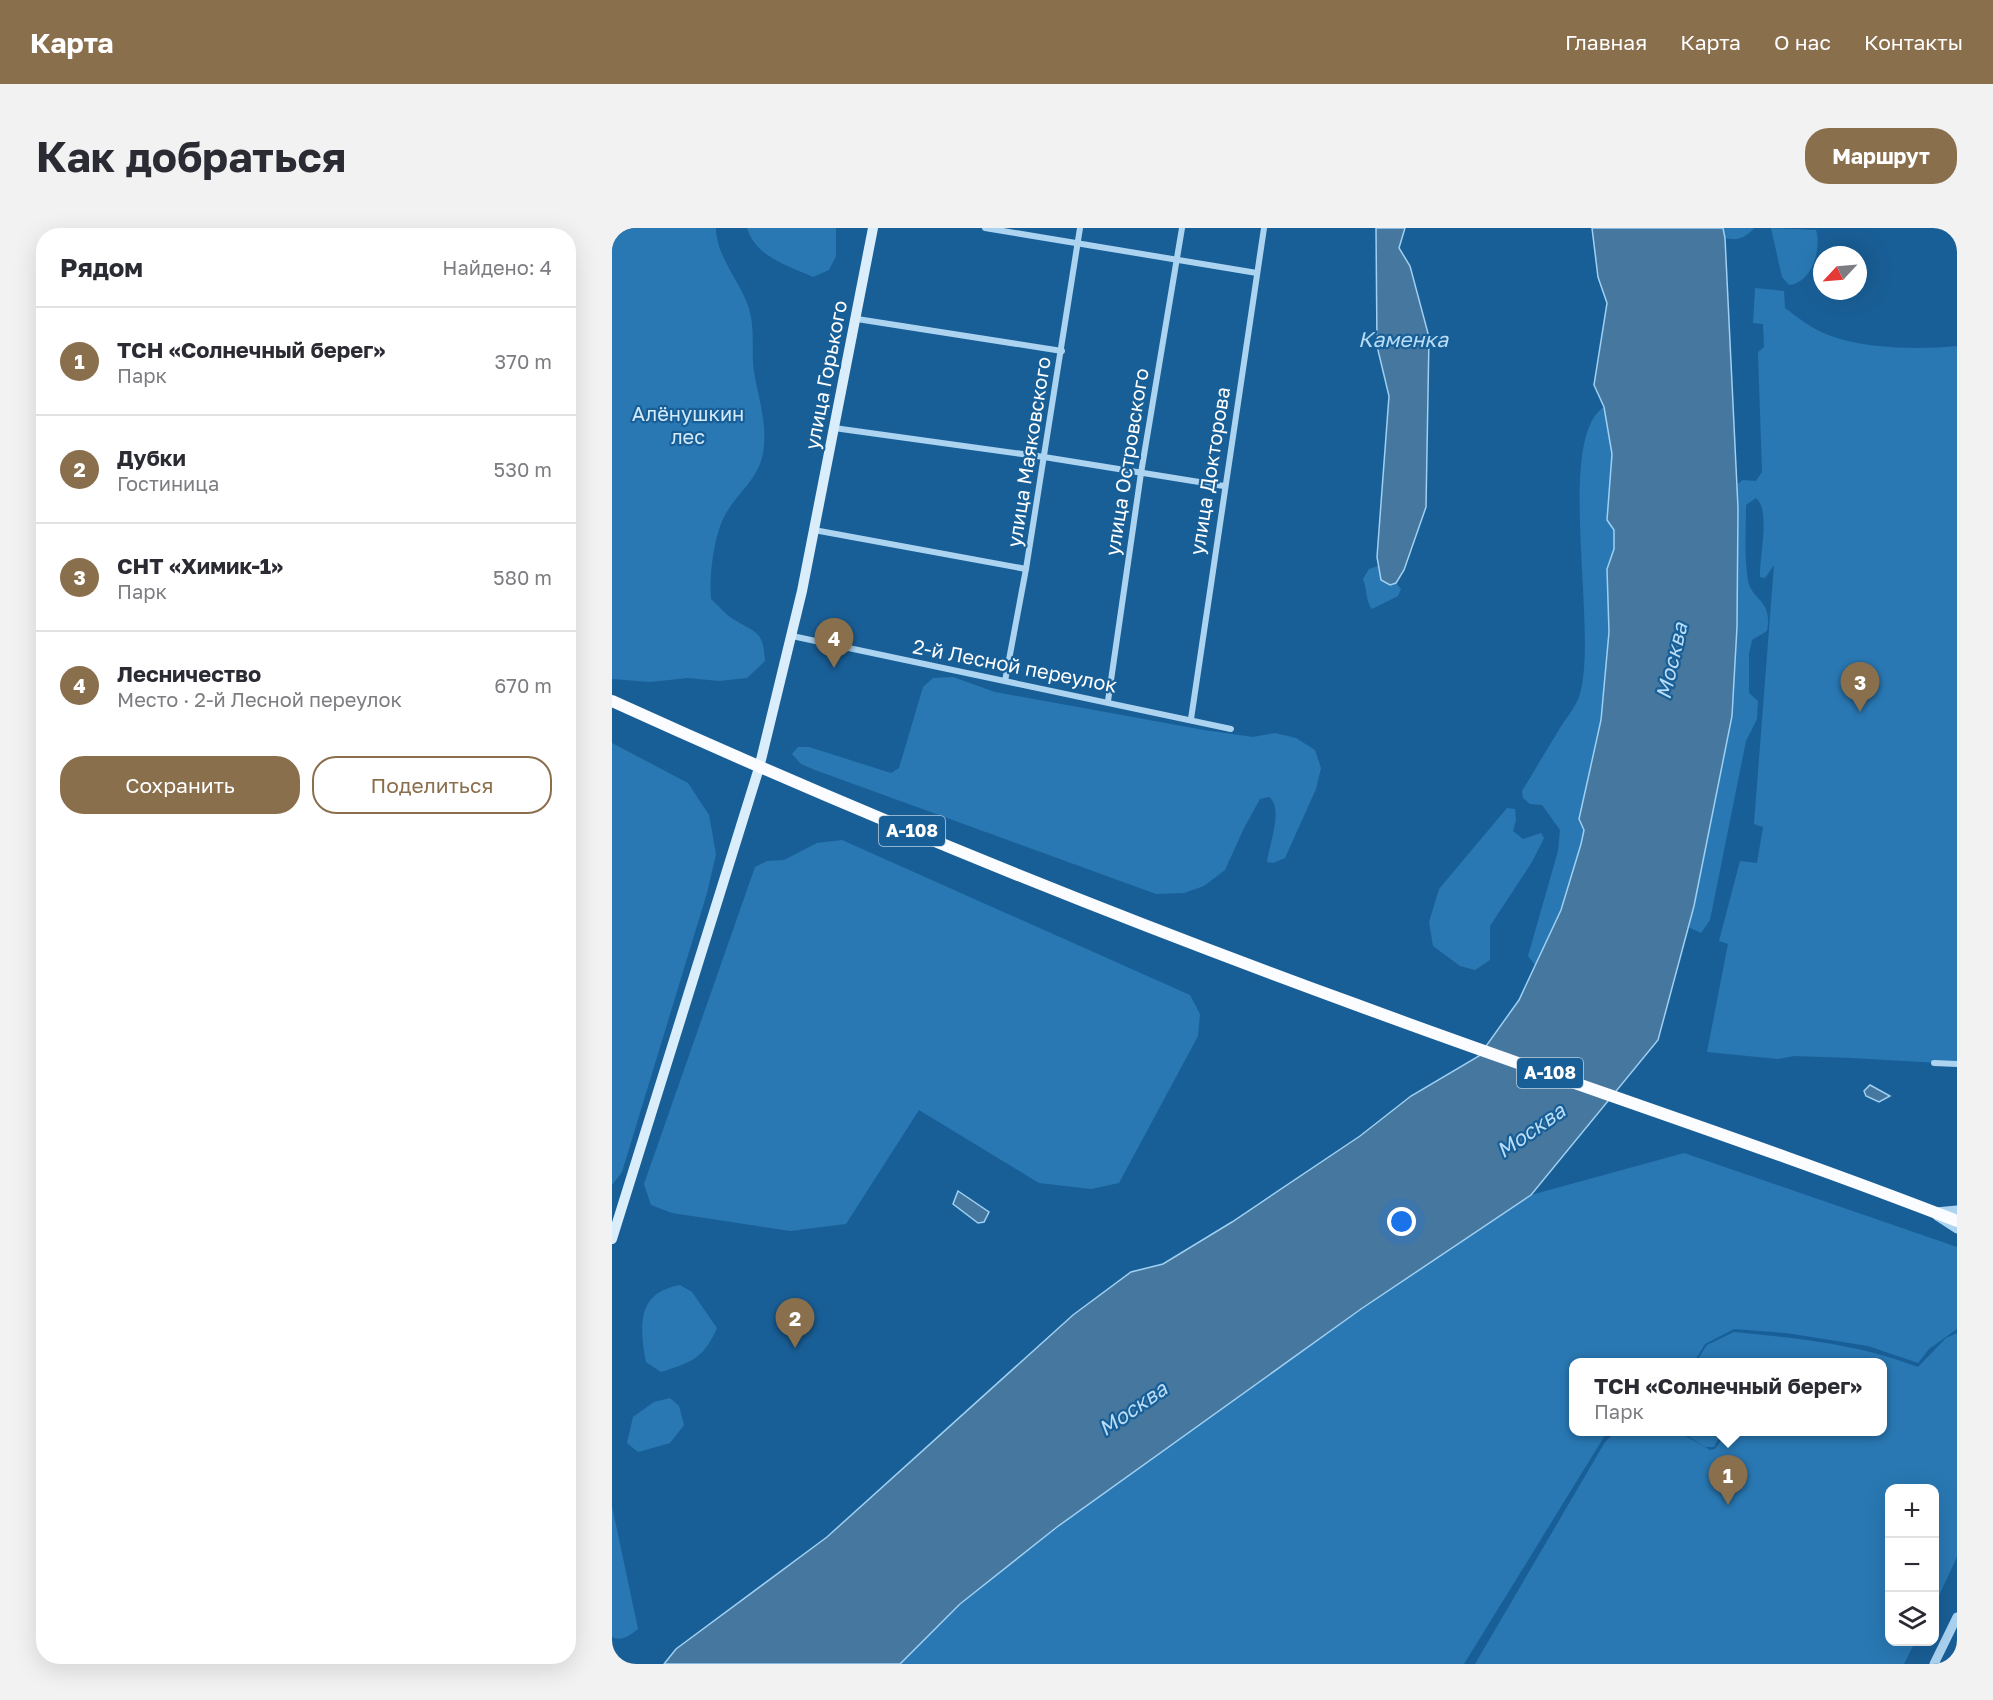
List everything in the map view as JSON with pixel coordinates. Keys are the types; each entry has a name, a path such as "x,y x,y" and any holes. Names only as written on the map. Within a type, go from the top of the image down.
{"highway":[{"name":"А-108","path":"612,701 759,768 1168,935 1377,1013 1723,1134 1956,1220"}],"main road":[{"name":"улица Горького","path":"612,1239 759,768 792,636 857,319 873,228"}],"street":[{"path":"985,228 1257,273"},
{"name":"улица Маяковского","path":"1005,681 1062,351 1080,228"},
{"name":"улица Островского","path":"1107,701 1141,473 1182,228"},
{"name":"улица Докторова","path":"1191,719 1264,228"},
{"path":"857,319 1062,351"},
{"path":"834,428 1044,457 1224,486"},
{"path":"814,530 1026,568"},
{"name":"2-й Лесной переулок","path":"792,636 1232,729"},
{"path":"1934,1063 1957,1064"},
{"path":"1934,1664 1957,1617"}],"green space":[{"name":"Алёнушкин лес","path":"612,228 716,228 723,257 750,311 754,372 764,426 763,455 756,472 728,510 719,529 713,553 711,589 711,599 730,617 757,634 763,643 765,661 747,678 719,681 688,678 650,682 612,679"},
{"path":"747,228 836,228 836,256 829,270 813,277 765,253 751,238"},
{"path":"1723,228 1754,228 1744,236 1733,239 1725,238"},
{"path":"1771,228 1816,230 1818,246 1813,246 1813,264 1804,278 1789,285 1782,277"},
{"path":"1755,288 1784,291 1785,308 1815,329 1850,342 1887,347 1957,346 1957,1064 1794,1056 1778,1059 1707,1052 1728,944 1719,941 1740,861 1757,863 1763,827 1754,824 1774,565 1765,578 1760,577 1764,524 1763,513 1756,498 1746,505 1747,572 1750,588 1765,606 1768,620 1767,631 1752,640 1749,654 1749,693 1758,701 1757,719 1746,741 1710,920 1701,933 1688,927 1732,716 1737,627 1737,484 1743,480 1756,481 1762,472 1758,352 1764,347 1763,324 1753,323"},
{"path":"1604,407 1612,454 1607,520 1614,530 1614,549 1607,569 1609,632 1601,720 1579,819 1584,830 1581,844 1561,910 1535,965 1528,956 1558,851 1560,830 1542,805 1530,804 1523,798 1522,791 1579,697 1584,668 1585,630 1580,496 1582,457 1589,426"},
{"path":"1378,566 1381,580 1390,585 1396,583 1401,589 1398,596 1372,609 1363,579 1369,569"},
{"path":"953,677 995,692 1204,730 1253,737 1275,733 1296,738 1315,750 1321,768 1316,789 1285,858 1273,863 1267,862 1275,809 1269,797 1260,799 1225,870 1204,886 1184,893 1156,894 815,770 801,764 792,754 798,747 809,747 891,773 899,768 923,687 933,678"},
{"path":"612,743 688,783 709,815 716,854 707,893 622,1172 612,1185"},
{"path":"1507,808 1515,809 1516,820 1513,831 1523,839 1541,833 1544,838 1532,862 1490,926 1490,960 1475,970 1460,966 1433,946 1429,922 1439,889"},
{"path":"842,840 1190,995 1200,1014 1198,1036 1119,1183 1091,1189 1039,1183 919,1110 846,1224 790,1231 672,1213 651,1205 644,1184 755,867 767,861 784,860 817,843"},
{"path":"1684,1153 1957,1247 1957,1329 1929,1349 1918,1363 1868,1346 1786,1333 1734,1329 1705,1344 1696,1358 1569,1358 1569,1436 1605,1436 1464,1664 900,1664 960,1605 1057,1527 1361,1309 1531,1195"},
{"path":"680,1285 692,1292 717,1328 707,1347 695,1358 661,1372 646,1362 643,1336 644,1313 648,1303 655,1295"},
{"path":"1734,1332 1850,1347 1918,1367 1946,1338 1957,1333 1957,1557 1939,1595 1939,1484 1885,1484 1885,1646 1913,1646 1904,1664 1475,1664 1605,1442 1611,1436 1686,1436 1710,1450 1715,1449 1724,1436 1887,1436 1887,1358 1699,1358 1707,1345"},
{"path":"670,1398 679,1406 684,1425 670,1443 638,1452 627,1443 633,1417 654,1402"},
{"path":"1688,1436 1720,1436 1714,1447 1705,1447"},
{"path":"612,1506 638,1629 620,1639 612,1637"}],"water":[{"name":"Каменка","path":"1376,228 1405,228 1399,248 1410,266 1429,337 1426,507 1404,570 1396,583 1390,585 1381,580 1377,557 1389,396 1377,346"},
{"name":"Москва","path":"1592,228 1723,228 1725,238 1738,508 1737,627 1732,716 1694,906 1658,1040 1531,1195 1361,1309 1057,1527 960,1604 900,1664 664,1664 676,1649 827,1537 1073,1315 1131,1272 1163,1264 1232,1222 1360,1136 1411,1096 1479,1056 1519,1000 1561,910 1581,844 1584,830 1579,819 1601,720 1609,632 1607,569 1614,549 1614,530 1607,520 1612,454 1604,407 1594,385 1607,303 1598,277"},
{"path":"1870,1085 1890,1096 1879,1102 1866,1096 1864,1091"},
{"path":"958,1191 989,1212 984,1222 978,1223 953,1204"}],"place":[{"name":"Лесничество","path":"834,668"},
{"name":"СНТ «Химик-1»","path":"1860,712"},
{"name":"Дубки","path":"795,1348"},
{"name":"ТСН «Солнечный берег»","path":"1728,1505"}]}
